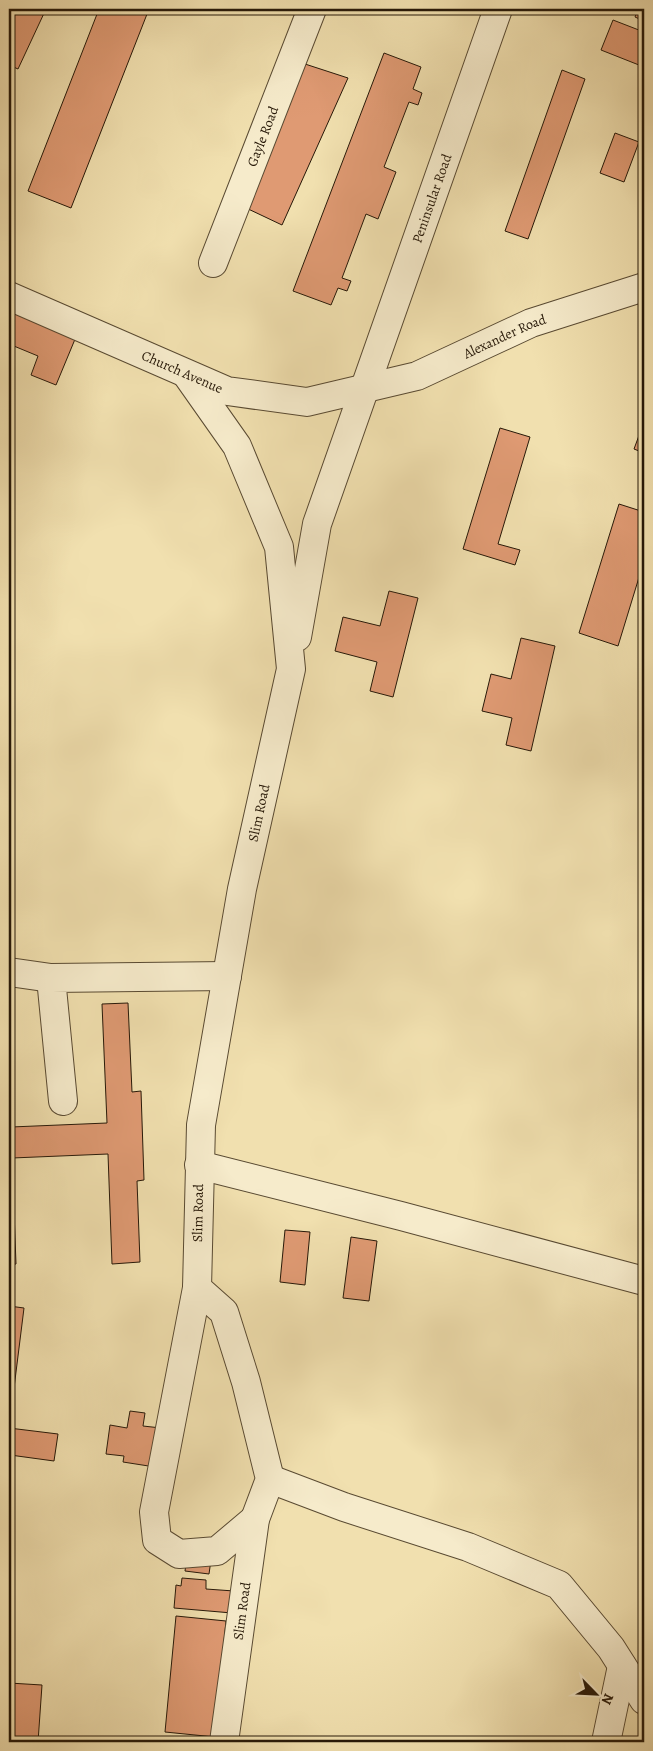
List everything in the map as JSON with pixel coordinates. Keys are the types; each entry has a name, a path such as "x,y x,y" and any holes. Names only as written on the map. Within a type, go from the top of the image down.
{"lane":[{"name":"Gayle Road","path":"213,263 312,9"},
{"name":"Peninsular Road","path":"365,389 498,9"},
{"name":"Alexander Road","path":"365,389 417,376 531,323 644,287"},
{"name":"Church Avenue","path":"9,296 227,391 307,402 365,389"},
{"name":"Slim Road","path":"188,374 237,446 279,547 291,669"},
{"name":"Slim Road","path":"255,1519 217,1551 179,1554 157,1540 154,1512 197,1288 201,1125 242,889 291,669 317,524 365,389"},
{"path":"9,972 51,978 227,976"},
{"path":"51,978 63,1101"},
{"path":"199,1165 401,1216 644,1281"},
{"path":"197,1288 224,1312 246,1382 270,1479 344,1507 468,1546 559,1585 610,1648 644,1700"},
{"name":"Slim Road","path":"224,1742 255,1519 270,1479"},
{"path":"606,1742 622,1666"}],"building":[{"path":"9,9 46,9 18,69 9,65"},
{"path":"99,9 149,9 71,208 28,191"},
{"path":"638,9 644,9 644,21 635,17"},
{"path":"613,20 644,32 644,67 601,50"},
{"path":"384,53 421,67 413,89 422,93 418,105 409,102 384,167 396,172 378,219 366,214 342,278 351,281 347,291 338,288 331,305 293,291"},
{"path":"305,64 348,78 282,225 244,207"},
{"path":"562,70 585,79 528,239 505,231"},
{"path":"615,133 639,142 624,182 600,173"},
{"path":"9,304 78,332 56,385 31,375 38,356 9,344"},
{"path":"644,422 644,453 634,449"},
{"path":"500,428 530,437 498,544 520,550 515,565 463,549"},
{"path":"619,504 644,512 644,561 618,646 579,633"},
{"path":"389,591 418,598 393,697 370,691 377,662 335,651 343,617 380,626"},
{"path":"521,638 555,646 531,751 506,745 512,718 482,711 491,674 511,679"},
{"path":"128,1003 132,1092 141,1091 144,1180 137,1181 140,1262 112,1264 108,1154 12,1158 16,1264 9,1265 9,1072 11,1127 107,1123 102,1004"},
{"path":"285,1230 310,1232 305,1285 280,1282"},
{"path":"351,1237 377,1241 369,1301 343,1298"},
{"path":"9,1306 24,1308 9,1428"},
{"path":"130,1411 145,1413 143,1426 161,1428 155,1467 123,1462 124,1456 106,1454 110,1425 127,1428"},
{"path":"9,1428 58,1434 54,1461 10,1455 9,1468"},
{"path":"187,1557 211,1560 209,1574 185,1571"},
{"path":"182,1578 206,1580 206,1589 234,1591 232,1613 174,1608 176,1585 181,1586"},
{"path":"176,1616 226,1621 215,1737 165,1732"},
{"path":"9,1683 42,1685 38,1742 9,1742"}]}
